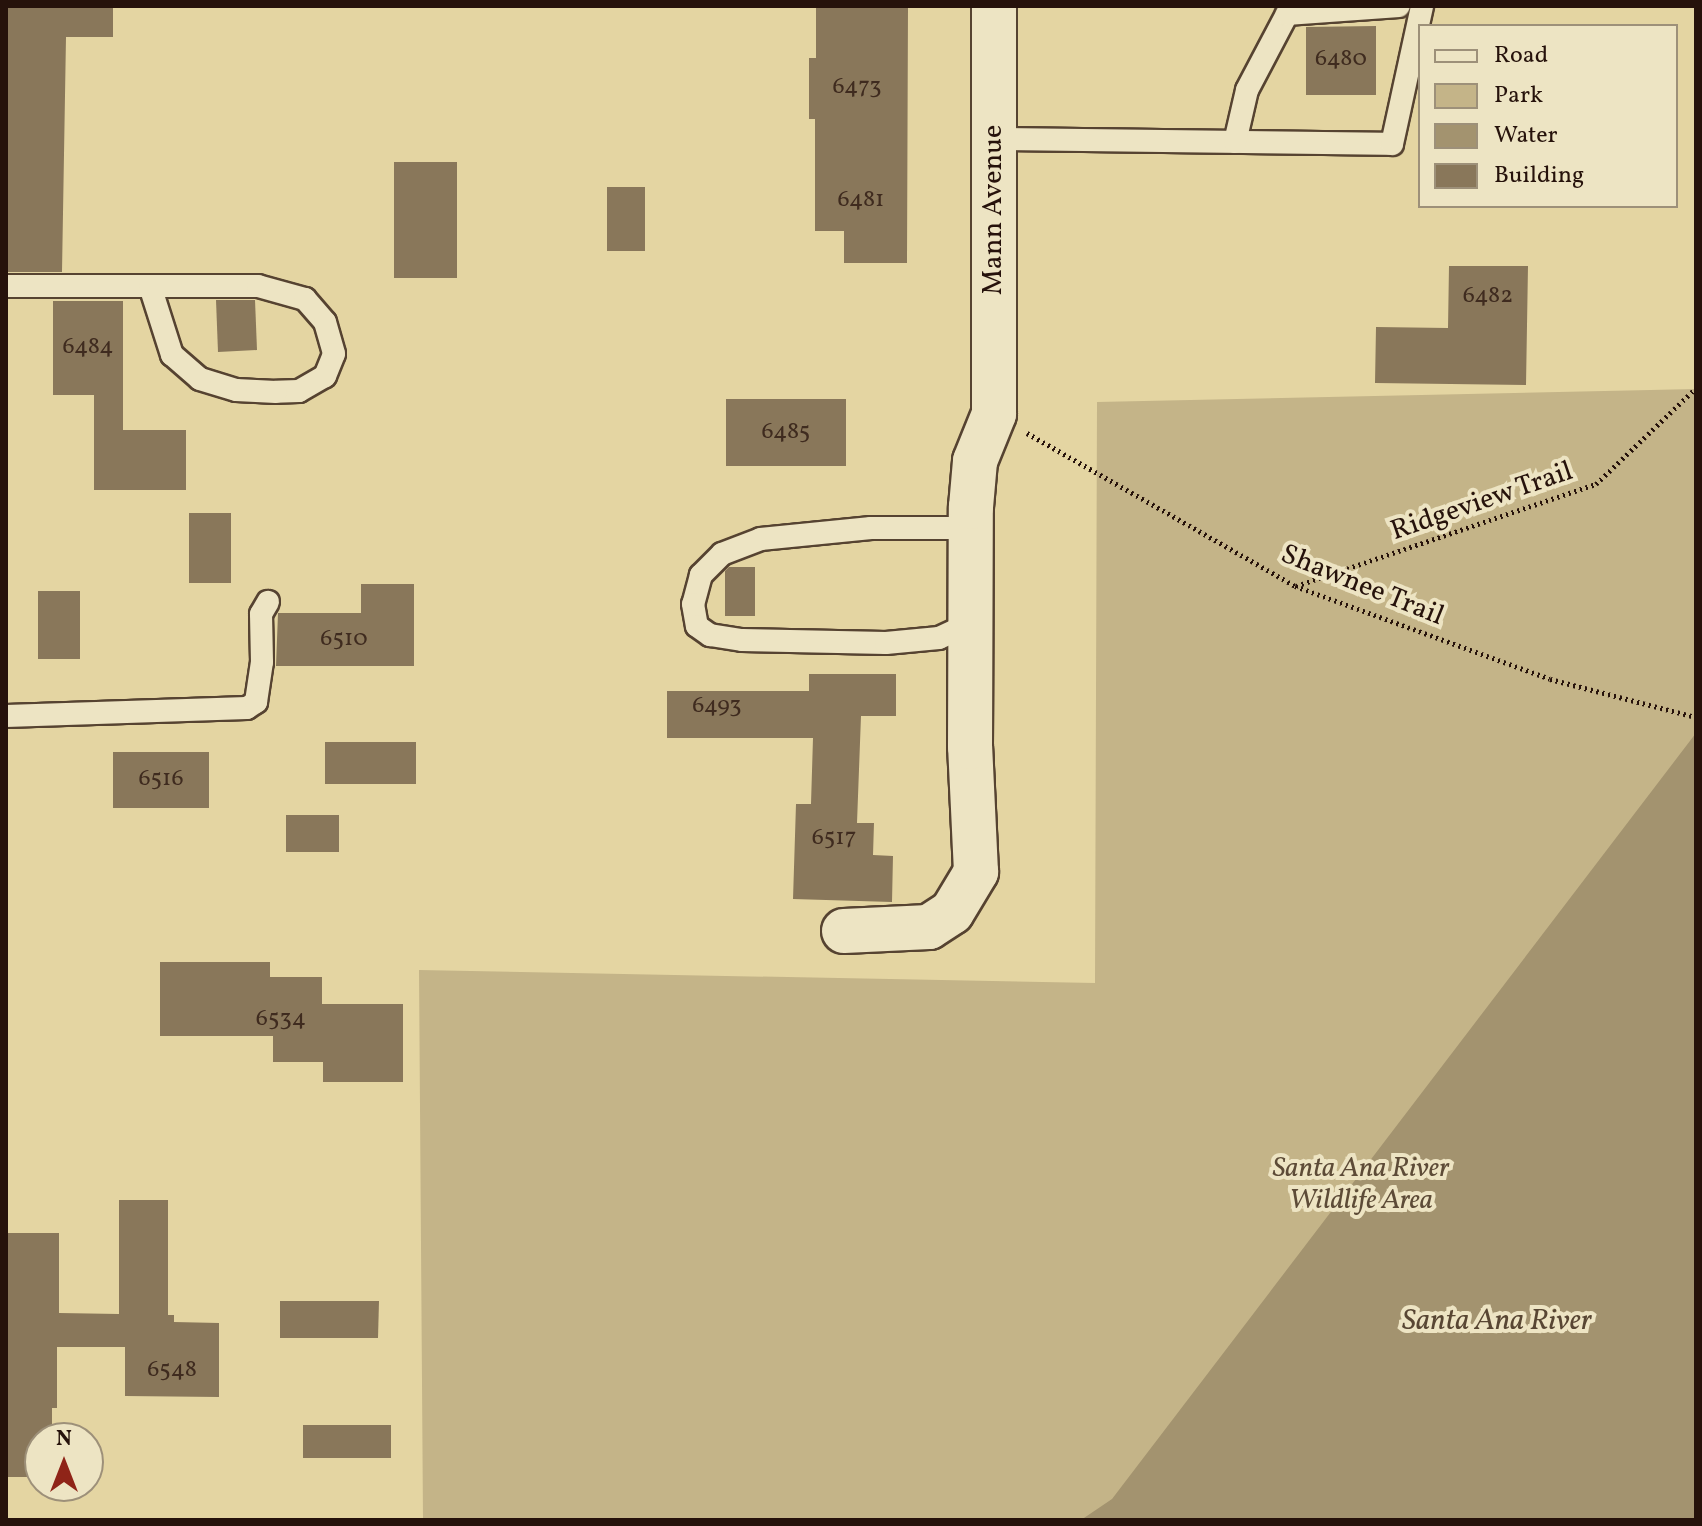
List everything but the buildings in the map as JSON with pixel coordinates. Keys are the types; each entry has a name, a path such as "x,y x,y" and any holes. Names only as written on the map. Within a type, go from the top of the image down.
{"street":[{"name":"Mann Avenue","path":"994,6 994,414"},
{"path":"844,931 929,927 952,912 976,872 970,747 971,528 975,461 994,414"}],"lane":[{"path":"1235,142 1247,90 1287,14 1399,6"},
{"path":"994,139 1392,144 1418,24"},
{"path":"6,286 150,286 258,286 305,299 325,322 334,354 325,376 299,391 276,392 236,390 200,379 172,355 162,332 150,286"},
{"path":"971,528 871,528 761,539 722,554 701,575 693,604 697,626 710,635 742,640 886,643 939,638 971,623"},
{"path":"6,716 247,708 256,702 262,662 261,614 268,602"}],"path":[{"name":"Ridgeview Trail","path":"1295,586 1596,484 1696,388"},
{"name":"Shawnee Trail","path":"994,414 1295,586 1550,679 1696,717"}],"green space":[{"name":"Santa Ana River Wildlife Area","path":"1696,389 1696,1520 423,1520 419,970 1095,983 1097,402"}],"water":[{"name":"Santa Ana River","path":"1696,733 1696,1520 1081,1520 1112,1499"}]}
